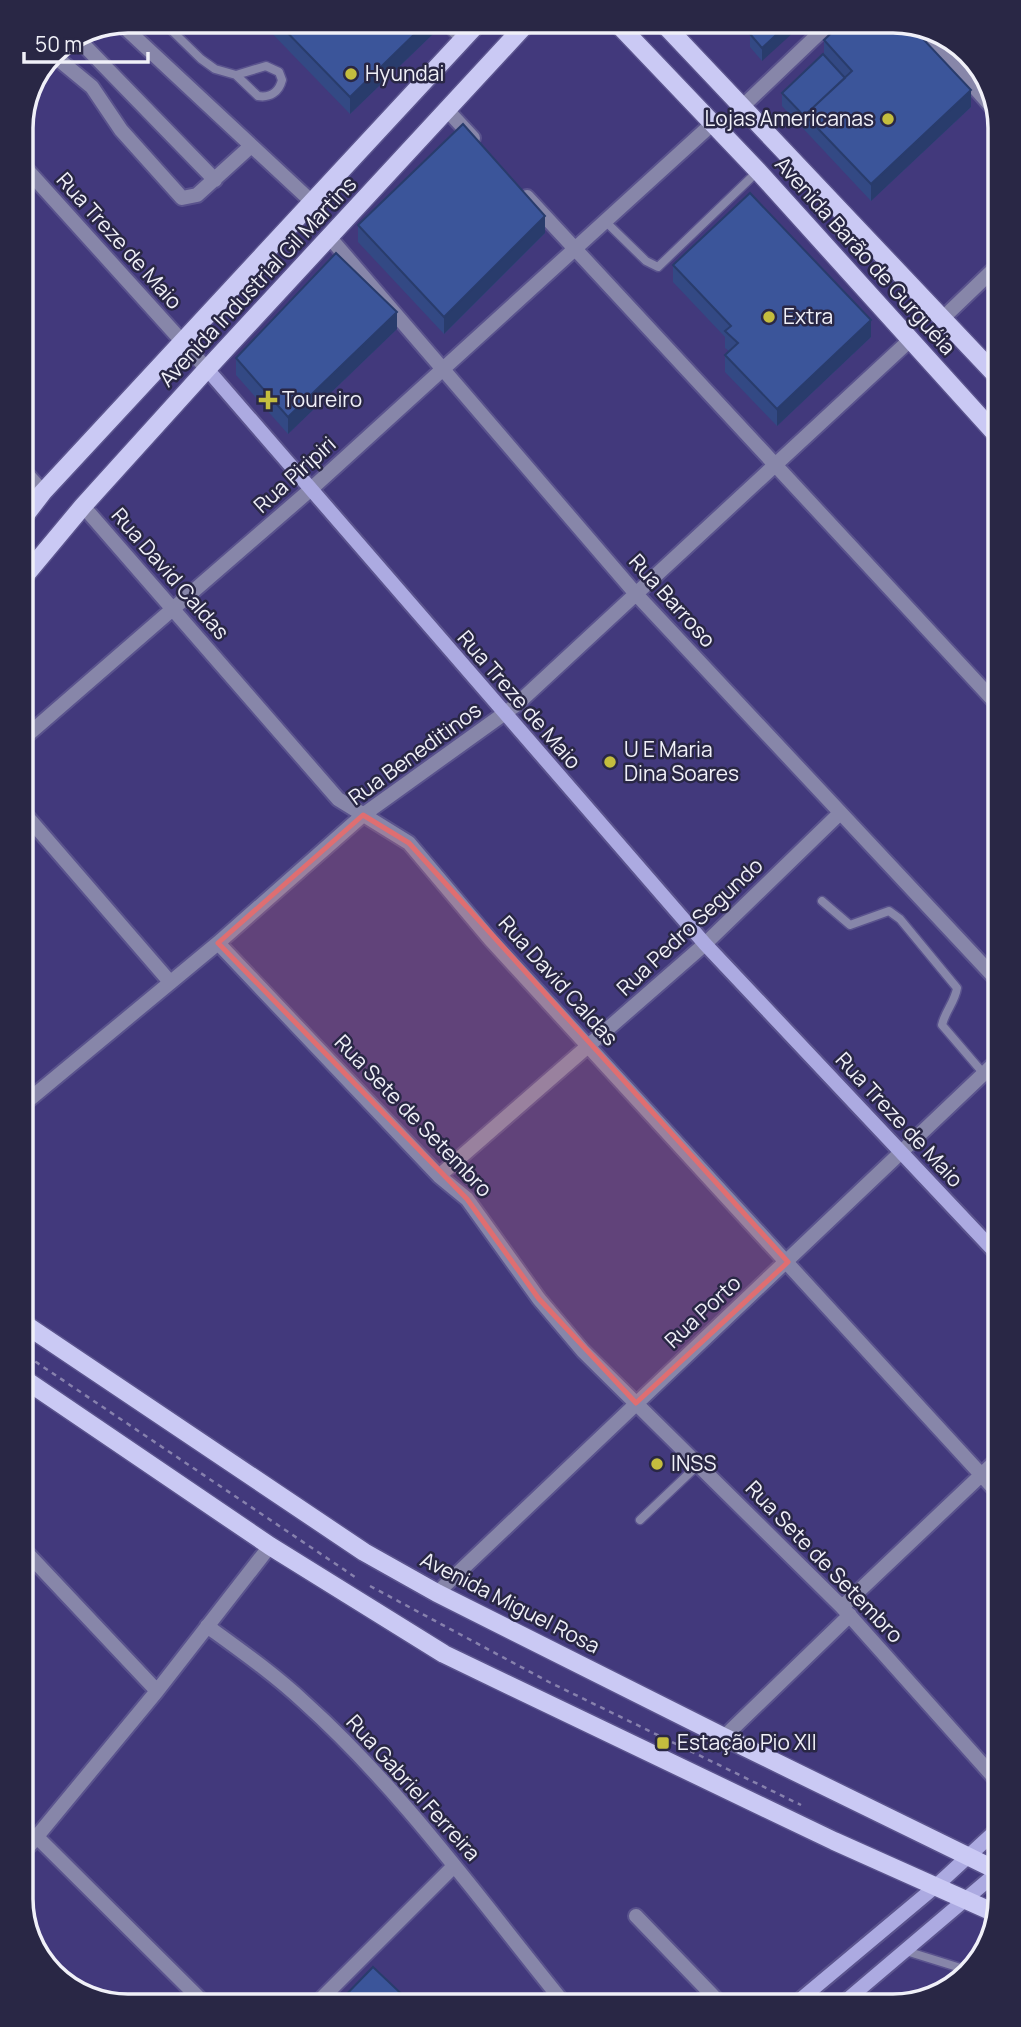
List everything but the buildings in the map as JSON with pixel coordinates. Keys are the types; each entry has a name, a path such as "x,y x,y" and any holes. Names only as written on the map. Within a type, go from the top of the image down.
{"main road":[{"name":"Avenida Industrial Gil Martins","path":"33,505 469,33"},
{"name":"Avenida Industrial Gil Martins","path":"33,553 83,506 518,33"},
{"name":"Avenida Barão de Gurguéia","path":"626,33 758,171 988,426"},
{"name":"Avenida Barão de Gurguéia","path":"673,33 988,367"},
{"name":"Avenida Miguel Rosa","path":"33,1330 364,1552 437,1592 724,1737 988,1866"},
{"path":"33,1385 270,1546 444,1654 834,1841 987,1909"}],"street":[{"path":"131,33 312,202"},
{"path":"743,106 819,33"},
{"path":"84,45 215,180"},
{"path":"937,45 981,94"},
{"path":"62,62 92,87 121,130 177,195 186,199 192,198 215,180 251,146"},
{"path":"448,111 484,150"},
{"name":"Rua Piripiri","path":"33,730 310,491 712,124"},
{"name":"Rua Treze de Maio","path":"33,178 207,369 705,944 988,1245"},
{"path":"520,189 988,695"},
{"name":"Rua Barroso","path":"331,239 636,594 988,971"},
{"path":"943,318 988,275"},
{"name":"Rua Beneditinos","path":"33,1096 218,943 363,815 504,715 910,340"},
{"path":"33,481 43,492"},
{"name":"Rua David Caldas","path":"83,506 338,800 409,843 490,939 988,1482"},
{"name":"Rua Pedro Segundo","path":"439,1176 590,1048 705,944 839,814"},
{"path":"33,823 170,982"},
{"name":"Rua Sete de Setembro","path":"218,943 439,1176 478,1212 539,1300 583,1351 846,1611 988,1771"},
{"name":"Rua Porto","path":"437,1592 988,1070"},
{"path":"724,1737 988,1468"},
{"path":"194,1994 33,1841 270,1546"},
{"path":"33,1559 157,1690"},
{"name":"Rua Gabriel Ferreira","path":"207,1626 303,1700 328,1724 454,1866 557,1994"},
{"path":"807,1994 936,1886 988,1838"},
{"path":"326,1994 454,1866"},
{"path":"854,1994 988,1881"},
{"path":"636,1916 710,1994"}],"lane":[{"path":"175,33 208,64 236,75 251,92 264,97 277,91 282,80 279,72 266,66 236,75"},
{"path":"453,33 461,41"},
{"path":"604,220 646,261 658,267 758,171"},
{"path":"822,901 850,925 889,911 900,919 957,988 955,1000 944,1016 942,1025 984,1074"},
{"path":"640,1520 699,1464"},
{"path":"906,1951 957,1967"}],"highlighted area":[{"path":"363,815 409,843 788,1262 636,1403 539,1299 467,1199 218,943"}],"place":[{"name":"Hyundai","path":"351,74"},
{"name":"Lojas Americanas","path":"888,119"},
{"name":"Extra","path":"769,317"},
{"name":"Toureiro","path":"268,400"},
{"name":"U E Maria Dina Soares","path":"610,762"},
{"name":"INSS","path":"657,1464"},
{"name":"Estação Pio XII","path":"663,1743"}]}
